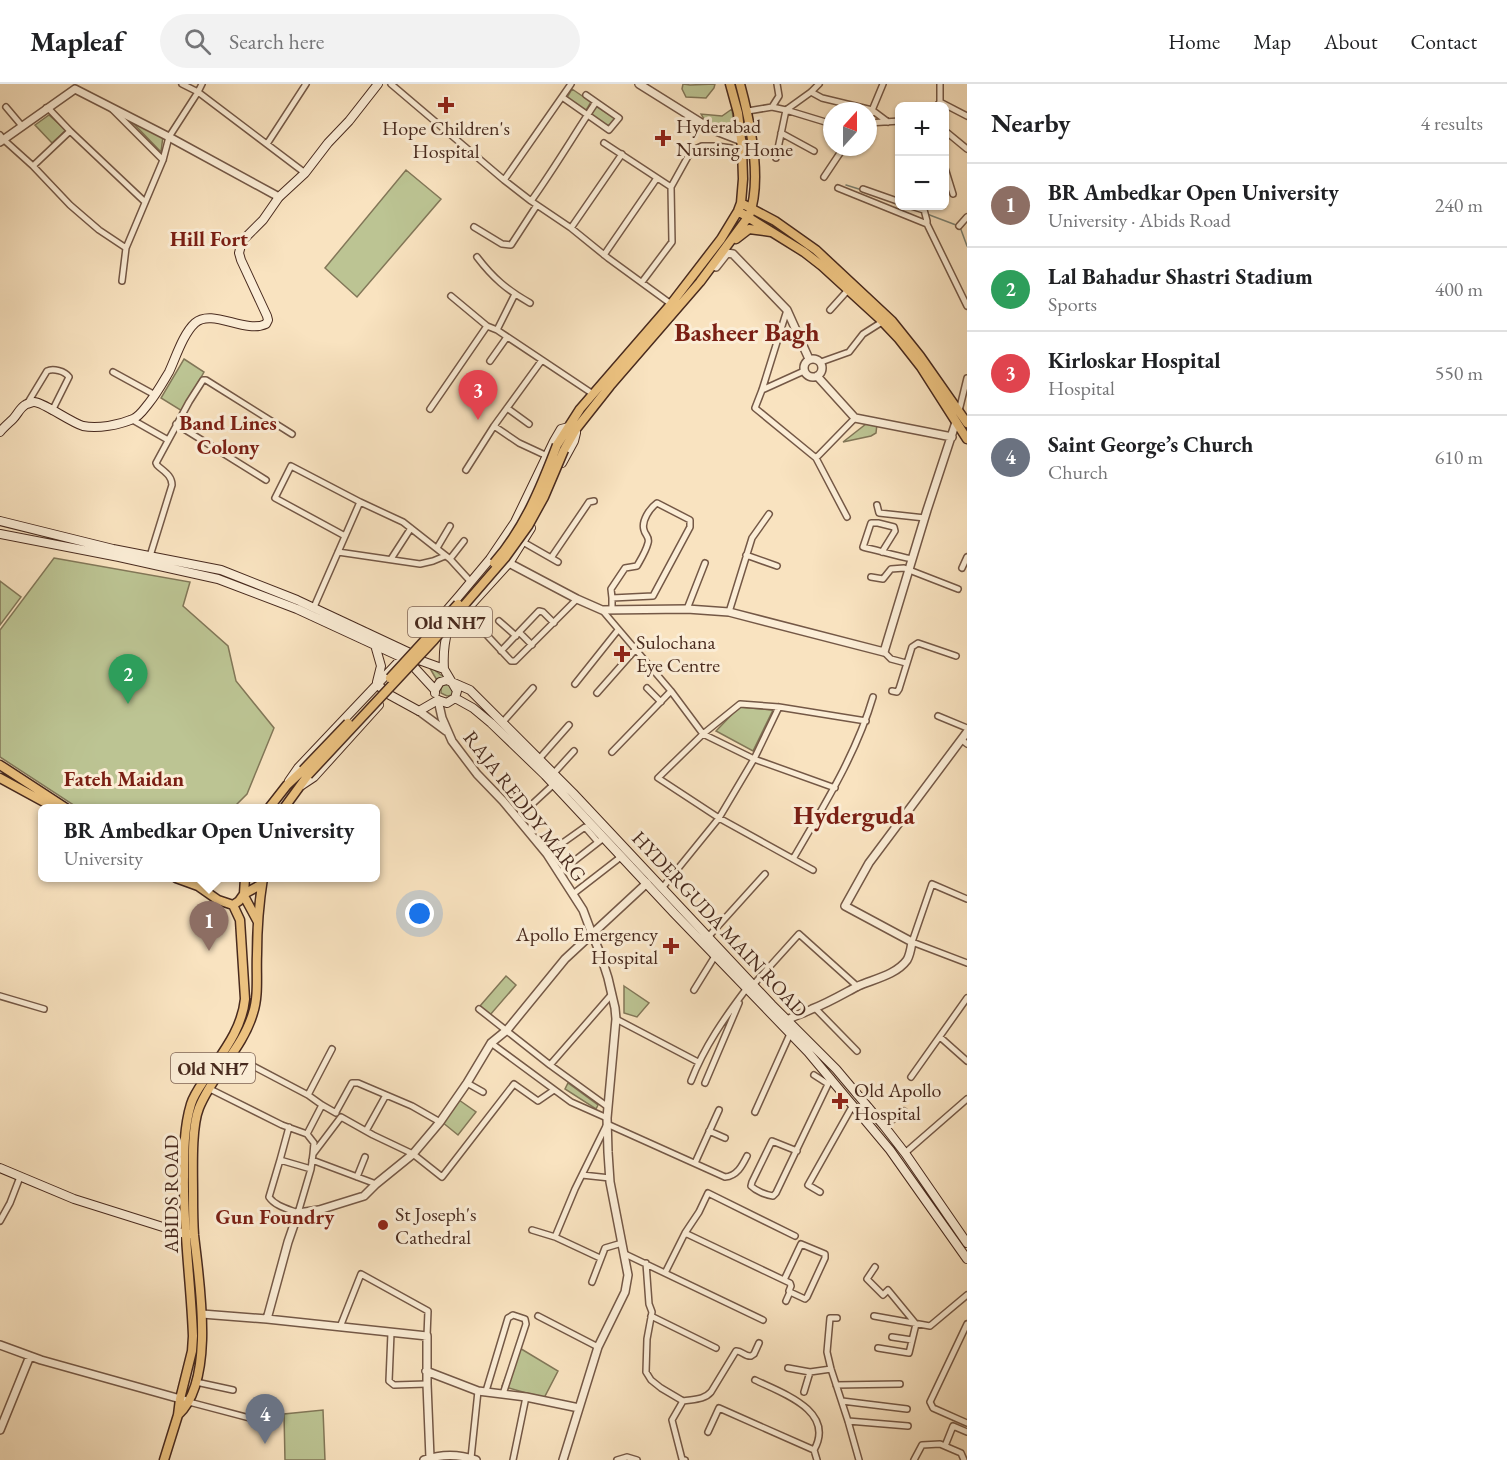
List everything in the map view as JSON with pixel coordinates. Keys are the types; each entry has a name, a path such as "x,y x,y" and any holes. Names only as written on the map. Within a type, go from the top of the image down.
{"main road":[{"path":"0,432 24,405 33,402 72,422 86,426 111,425 132,420 141,414 155,395 183,343 195,324 203,318 236,324 260,326 266,324 267,316 239,253 242,241 279,197 305,173 378,84"},
{"name":"Old NH7","path":"272,804 287,785 305,772 499,558 517,532 580,409 671,304 721,239 740,207 743,179 742,141 738,113 730,84"},
{"name":"Old NH7","path":"572,428 693,291 728,246 750,212 754,193 754,154 748,111 740,84"},
{"path":"754,193 770,219"},
{"path":"740,207 770,219 816,250 892,321 920,356 967,423"},
{"path":"750,212 822,266 899,339 921,367 967,439"},
{"path":"728,246 750,229 774,232"},
{"path":"956,422 959,412"},
{"path":"287,785 298,768 471,582 515,522 561,429 572,428 574,441 544,504 509,562 314,777 297,788"},
{"path":"0,520 211,573 375,645 405,655"},
{"path":"0,534 127,559 244,578 314,607 416,663 444,669 444,644 448,629"},
{"path":"375,645 381,666 377,684"},
{"name":"RAJA REDDY MARG","path":"416,663 435,690 438,700"},
{"name":"HYDERGUDA MAIN ROAD","path":"444,669 453,682 470,690 554,773 691,914 748,989"},
{"path":"377,684 388,694 418,711 438,700 452,702 457,691 453,682 447,680 440,682 435,690"},
{"name":"HYDERGUDA MAIN ROAD","path":"455,698 473,708 491,723 554,784 601,839 622,856 715,956 836,1069 884,1126 967,1243"},
{"path":"0,765 60,804"},
{"name":"Old NH7","path":"287,804 305,772"},
{"path":"0,778 48,804"},
{"path":"197,882 218,900 233,905 262,882"},
{"path":"245,882 244,895 258,922"},
{"name":"Old NH7","path":"178,1415 189,1402 202,1353 202,1314 190,1234 196,1118 202,1101 232,1054 253,1013 258,922 263,882"},
{"name":"ABIDS ROAD","path":"164,1460 178,1415 192,1351 190,1234 183,1206 184,1146 188,1117 197,1090 234,1035 244,1012 240,920 233,905"},
{"name":"HYDERGUDA MAIN ROAD","path":"784,1022 790,1034 808,1052 829,1081 853,1105 890,1150 967,1259"},
{"path":"0,1168 74,1199 190,1234"}],"street":[{"path":"182,84 198,92 305,173"},
{"path":"122,281 126,248 163,160 169,137 202,84"},
{"path":"267,144 305,84"},
{"path":"391,84 504,180 671,304"},
{"path":"504,180 571,84"},
{"path":"639,84 711,129 742,141"},
{"path":"772,107 779,96 777,84"},
{"path":"776,158 786,110 819,84"},
{"path":"875,102 883,84"},
{"path":"939,102 940,84"},
{"path":"126,248 99,230 70,205 33,166 1,139 76,86 108,106 279,197"},
{"path":"811,92 822,98 839,102"},
{"path":"562,98 609,130 619,118 586,95"},
{"path":"531,201 596,102"},
{"path":"108,106 163,160"},
{"path":"6,107 22,126"},
{"path":"748,111 772,107 823,121"},
{"path":"46,108 145,201"},
{"path":"949,108 967,116"},
{"path":"877,114 888,122"},
{"path":"877,122 895,121"},
{"path":"33,166 70,131"},
{"path":"781,133 814,151"},
{"path":"949,133 967,149"},
{"path":"604,143 671,187"},
{"path":"642,282 672,242 671,187 691,151 702,146 731,148 743,158"},
{"path":"571,228 622,154"},
{"path":"824,177 837,156"},
{"path":"604,255 657,178"},
{"path":"949,180 953,194"},
{"path":"838,188 927,223"},
{"path":"863,189 895,200"},
{"path":"474,227 502,244 511,245 537,205"},
{"path":"924,210 927,223 967,306"},
{"path":"959,226 967,217"},
{"path":"712,266 716,267 726,254 732,253 787,310 809,359"},
{"path":"477,257 492,276 514,294 530,303"},
{"path":"830,310 848,290"},
{"path":"497,330 514,294"},
{"path":"451,296 487,326 497,330 592,394"},
{"path":"787,310 755,408 816,458 847,517"},
{"path":"809,359 821,362 849,352 863,334 882,322"},
{"path":"430,409 487,326"},
{"path":"490,361 507,337"},
{"path":"809,359 804,365 804,371 808,376 817,376 822,371 821,362"},
{"path":"466,470 494,426 542,360"},
{"path":"27,404 47,371 50,369 63,372 69,377 52,411"},
{"path":"762,390 804,371"},
{"path":"113,372 155,395"},
{"path":"817,376 855,418 952,437"},
{"path":"959,412 967,378"},
{"path":"150,556 172,485 172,480 156,463 192,396 204,380 292,434"},
{"path":"507,408 529,424"},
{"path":"816,458 855,418"},
{"path":"132,420 168,440"},
{"path":"884,652 956,422"},
{"path":"176,424 266,480"},
{"path":"494,426 519,443 547,456"},
{"path":"345,536 275,498 291,466 403,522 437,548 471,582"},
{"path":"551,558 586,505 594,501"},
{"path":"314,607 360,502"},
{"path":"612,598 652,596 690,527 690,520 657,503 653,506 643,529 649,543 637,566 625,568 611,589 612,610"},
{"path":"877,505 879,513 925,518"},
{"path":"729,612 752,538 769,514"},
{"path":"882,552 895,529 871,523 863,547 882,552 912,559"},
{"path":"437,548 450,526"},
{"path":"391,560 411,528"},
{"path":"338,552 420,564 447,557 464,541"},
{"path":"523,542 558,562"},
{"path":"746,555 777,566"},
{"path":"962,568 967,557"},
{"path":"509,562 602,610 687,609 729,612 884,652 891,659 906,663"},
{"path":"687,609 705,563"},
{"path":"871,576 883,579 891,569 904,568 958,589"},
{"path":"483,631 513,662 577,599"},
{"path":"602,610 671,691 703,734 754,759 835,788"},
{"path":"501,651 539,611 554,623"},
{"path":"499,621 532,645"},
{"path":"575,684 618,630"},
{"path":"891,691 897,692 899,689 912,647 918,643 956,656"},
{"path":"597,693 635,650"},
{"path":"502,723 533,687"},
{"path":"647,688 661,702"},
{"path":"612,752 671,691"},
{"path":"793,859 835,788 866,722 873,697"},
{"name":"RAJA REDDY MARG","path":"438,700 448,733 477,774 547,854 583,910 600,953 615,1008 607,1121 610,1178 628,1275 625,1292 598,1347 563,1460"},
{"path":"813,870 719,818 658,778 703,734 740,704 779,707 866,722"},
{"path":"663,887 719,818 754,759 779,707"},
{"path":"418,711 448,733"},
{"path":"938,716 967,730 964,742 869,863 845,906 912,942 967,963"},
{"path":"539,759 569,725"},
{"path":"554,773 574,751"},
{"path":"528,808 554,784"},
{"path":"547,854 585,827 601,839 560,872"},
{"path":"573,894 622,856"},
{"path":"709,936 765,874"},
{"path":"289,1127 269,1197 271,1201 298,1213 319,1210 364,1196 413,1154 440,1122 491,1043 507,1030 565,959 647,883"},
{"path":"784,1022 851,994 858,987 899,967 909,954 932,884 967,899"},
{"path":"691,1081 698,1062 724,1019 748,989 799,934 858,987"},
{"path":"694,990 715,956"},
{"path":"705,1083 748,989"},
{"path":"550,1065 612,994"},
{"path":"0,996 44,1009"},
{"path":"911,1077 967,998"},
{"path":"815,1008 857,1051"},
{"path":"479,1009 608,1107"},
{"path":"616,1019 698,1062"},
{"path":"755,1112 790,1034"},
{"path":"940,1037 967,1061"},
{"path":"491,1043 571,1102 726,1177 737,1172 747,1156"},
{"path":"308,1095 332,1049"},
{"path":"232,1054 308,1095 366,1131 413,1154 442,1177 514,1084 538,1101 554,1090"},
{"path":"797,1151 772,1141 751,1186 773,1196 776,1193 797,1151 829,1081 814,1075"},
{"path":"336,1112 352,1083 358,1083 412,1106 440,1122"},
{"path":"467,1083 483,1092"},
{"path":"210,1089 271,1120 307,1134 314,1143 311,1169 267,1319"},
{"path":"366,1131 386,1095"},
{"path":"904,1153 967,1099"},
{"path":"307,1134 322,1105"},
{"path":"820,1192 808,1185 853,1105"},
{"path":"695,1163 719,1110"},
{"path":"884,1126 904,1110"},
{"path":"312,1157 341,1117"},
{"path":"555,1237 574,1189 607,1121"},
{"path":"709,1131 725,1138"},
{"path":"312,1157 376,1184"},
{"path":"357,1177 365,1157"},
{"path":"280,1160 311,1169"},
{"path":"582,1175 610,1178"},
{"path":"0,1221 20,1177"},
{"path":"665,1272 708,1193 795,1236"},
{"path":"532,1230 555,1237 600,1258"},
{"path":"685,1233 791,1285 786,1301"},
{"path":"592,1282 600,1258 607,1246 622,1243"},
{"path":"784,1281 801,1244 825,1254 806,1299 790,1292"},
{"path":"625,1254 763,1320"},
{"path":"646,1263 649,1304 652,1312 647,1339 646,1372 651,1380 661,1388 683,1401 707,1396 736,1351 749,1357 759,1343"},
{"path":"875,1267 867,1279 883,1295 888,1290 916,1324"},
{"path":"340,1327 361,1274 428,1311 427,1459 452,1455 473,1459 482,1391 508,1318 513,1315 525,1318 526,1324 503,1394"},
{"path":"874,1316 930,1326 967,1295"},
{"path":"202,1314 427,1336"},
{"path":"538,1316 598,1347"},
{"path":"651,1316 716,1348"},
{"path":"837,1318 831,1317 829,1320 827,1352 859,1460"},
{"path":"878,1348 909,1353 916,1324"},
{"path":"967,1324 930,1402 933,1408 967,1423"},
{"path":"391,1333 389,1381 394,1385 427,1384"},
{"path":"892,1337 912,1340"},
{"path":"0,1345 89,1374 257,1420"},
{"path":"0,1430 30,1356"},
{"path":"788,1368 810,1372 831,1370"},
{"path":"426,1371 482,1391 579,1408"},
{"path":"804,1392 810,1372"},
{"path":"755,1380 785,1394 810,1411 818,1425 820,1435 814,1450 817,1460"},
{"path":"196,1382 233,1390"},
{"path":"836,1385 900,1384"},
{"path":"513,1460 526,1397"},
{"path":"683,1401 672,1420 683,1460"},
{"path":"842,1401 907,1409"},
{"path":"708,1432 719,1408 814,1450"},
{"path":"848,1421 908,1426"},
{"path":"945,1446 953,1426 967,1432"},
{"path":"914,1460 922,1445 940,1444 961,1454 964,1460"},
{"path":"617,1460 627,1457 637,1460"}],"green space":[{"path":"683,84 715,84 706,98 686,97 682,89"},
{"path":"572,89 591,102 585,112 566,99"},
{"path":"596,106 616,119 610,129 590,116"},
{"path":"732,109 734,126 732,132 714,127 701,114 722,116"},
{"path":"49,115 66,130 52,143 35,125"},
{"path":"129,119 163,136 161,152"},
{"path":"406,170 441,199 357,297 325,268"},
{"path":"184,359 204,372 182,411 161,398"},
{"path":"866,424 877,424 876,433 843,442"},
{"path":"54,558 190,582 183,606 228,646 236,681 274,728 247,794 237,804 72,804 0,757 0,630"},
{"path":"0,581 21,597 0,625"},
{"path":"428,665 454,685 453,695 447,696 441,693 441,687"},
{"path":"739,707 773,710 753,751 716,731"},
{"path":"506,976 516,985 490,1015 480,1006"},
{"path":"624,986 649,1003 637,1017 624,1013"},
{"path":"568,1083 598,1105 596,1109 565,1089"},
{"path":"459,1100 476,1112 458,1135 442,1122"},
{"path":"518,1347 558,1371 544,1398 502,1386"},
{"path":"323,1410 325,1460 285,1460 284,1414"}],"waterway":[{"path":"846,185 862,190"},
{"path":"927,214 956,225"},
{"path":"960,227 967,246"}],"place":[{"name":"Hope Children's Hospital","path":"446,105"},
{"name":"Hyderabad Nursing Home","path":"663,138"},
{"name":"Kirloskar Hospital","path":"478,420"},
{"name":"Sulochana Eye Centre","path":"622,654"},
{"name":"Lal Bahadur Shastri Stadium","path":"128,704"},
{"name":"Apollo Emergency Hospital","path":"671,946"},
{"name":"BR Ambedkar Open University","path":"209,951"},
{"name":"Old Apollo Hospital","path":"840,1101"},
{"name":"St Joseph's Cathedral","path":"383,1225"},
{"name":"Saint George’s Church","path":"265,1444"}],"district":[{"name":"Hill Fort","path":"209,238"},
{"name":"Basheer Bagh","path":"747,332"},
{"name":"Band Lines Colony","path":"228,434"},
{"name":"Fateh Maidan","path":"124,778"},
{"name":"Hyderguda","path":"854,815"},
{"name":"Gun Foundry","path":"275,1216"}]}
